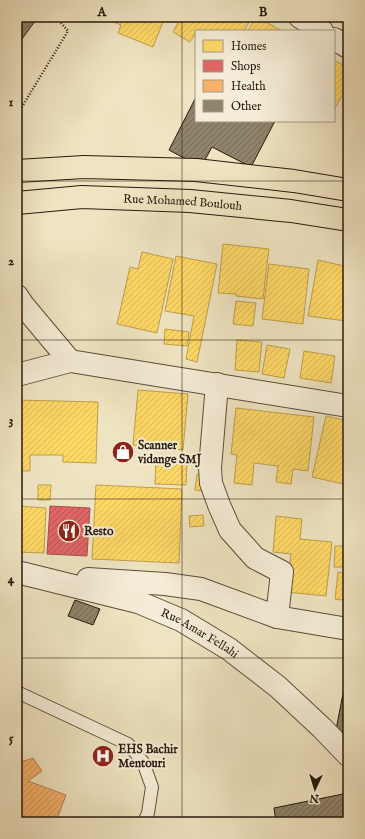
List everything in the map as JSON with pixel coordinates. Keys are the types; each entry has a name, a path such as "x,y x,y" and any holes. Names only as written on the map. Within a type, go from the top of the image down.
{"main road":[{"path":"17,171 84,167 196,170 294,181 348,190"},
{"name":"Rue Mohamed Boulouh","path":"17,203 82,197 190,201 291,211 348,220"}],"street":[{"path":"300,17 320,30"},
{"path":"335,40 348,47"},
{"path":"17,296 70,361"},
{"path":"17,375 70,361 348,406"},
{"path":"217,384 210,468 211,483 230,530 255,558 282,572 277,617"},
{"path":"25,574 165,584 200,589 277,617 348,630"},
{"name":"Rue Amar Fellahi","path":"25,574 138,602 181,620 229,649 278,687 322,728 348,755"}],"lane":[{"path":"17,692 128,744 143,762 152,787 148,813 144,822"}],"path":[{"path":"17,115 68,31 56,17"}],"building: Homes":[{"path":"101,17 165,17 153,47 118,33 121,25"},
{"path":"181,17 252,17 245,30 195,30 195,34 190,42 173,32"},
{"path":"257,17 280,30 249,30"},
{"path":"333,17 348,17 348,26"},
{"path":"335,61 348,68 348,85 335,108"},
{"path":"223,244 269,249 263,299 236,296 236,294 218,293"},
{"path":"142,252 173,259 157,333 117,324 130,267 138,269"},
{"path":"176,256 217,264 197,362 186,359 194,316 165,311"},
{"path":"318,260 348,267 348,308 346,321 308,316"},
{"path":"269,264 309,269 303,324 262,319"},
{"path":"236,301 256,303 253,326 233,324"},
{"path":"165,329 189,332 187,346 164,344"},
{"path":"237,340 262,342 259,372 235,370"},
{"path":"267,345 290,349 284,378 262,374"},
{"path":"304,351 335,356 331,383 300,378"},
{"path":"348,352 348,389 343,388"},
{"path":"138,390 188,394 183,450 133,445"},
{"path":"17,400 98,402 96,463 63,462 63,455 30,455 30,471 17,471"},
{"path":"236,408 314,417 308,471 293,469 291,484 276,482 278,466 254,463 252,485 234,483 237,455 231,454"},
{"path":"326,416 348,421 348,485 312,477"},
{"path":"156,460 187,462 186,485 155,484"},
{"path":"197,474 205,475 203,491 195,490"},
{"path":"38,485 51,485 50,500 38,500"},
{"path":"96,485 182,489 179,563 92,559"},
{"path":"17,506 46,508 44,553 17,552"},
{"path":"203,515 204,526 190,527 189,516"},
{"path":"276,516 302,519 300,539 332,542 326,596 286,592 291,554 273,552"},
{"path":"335,546 348,546 348,567 334,567"},
{"path":"338,572 348,573 348,601 335,599"}],"building: Shops":[{"name":"Resto","path":"50,506 90,508 87,556 47,554"}],"building: Health":[{"path":"33,758 42,771 28,781 66,795 56,822 17,822 17,774 21,776 18,763"}],"building: Other":[{"path":"17,17 38,17 19,43 17,41"},
{"path":"195,99 195,122 274,122 251,167 212,147 201,167 169,150"},
{"path":"75,600 100,609 93,625 68,616"},
{"path":"345,683 348,684 348,738 335,735"},
{"path":"348,793 348,822 276,822 274,808"}],"place":[{"name":"Scanner vidange SMJ","path":"123,452"},
{"name":"Resto","path":"69,531"},
{"name":"EHS Bachir Mentouri","path":"103,756"}]}
